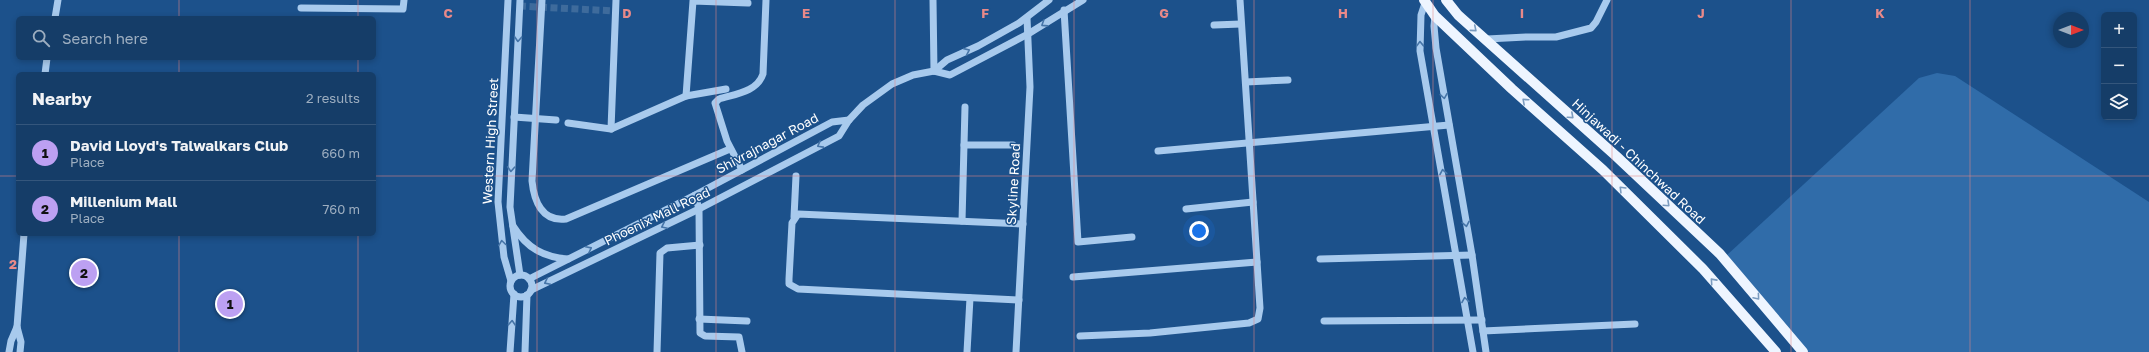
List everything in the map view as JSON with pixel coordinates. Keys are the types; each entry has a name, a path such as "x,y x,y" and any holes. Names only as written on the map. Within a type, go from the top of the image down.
{"main road":[{"name":"Hinjawadi - Chinchwad Road","path":"1446,0 1458,15 1616,156 1720,254 1797,350"},
{"path":"1424,2 1436,16 1512,89 1614,181 1703,269 1776,352"}],"street":[{"path":"54,16 58,0"},
{"path":"301,8 403,9 404,0"},
{"name":"Western High Street","path":"508,0 498,206 504,257 512,281"},
{"name":"Western High Street","path":"520,0 510,207 520,275"},
{"path":"542,0 535,118 533,191 539,209 546,215 558,220 566,219 730,149"},
{"path":"611,129 616,0"},
{"path":"742,170 730,149 716,103 719,99 754,88 760,83 763,74 766,0"},
{"path":"933,0 934,71"},
{"path":"934,71 947,60 978,46 1027,18 1049,0"},
{"path":"849,120 863,105 892,84 913,75 934,71 950,75 1028,34 1064,10 1083,0"},
{"path":"1080,336 1150,334 1253,322 1258,319 1260,314 1240,0"},
{"path":"1487,40 1526,36 1556,37 1590,28 1596,22 1607,0"},
{"path":"686,96 693,1 748,3"},
{"path":"1424,2 1421,21 1420,51 1458,256 1473,352"},
{"path":"1064,10 1078,242 1132,237"},
{"path":"1436,16 1434,26 1436,48 1472,255 1486,352"},
{"name":"Skyline Road","path":"1016,352 1030,87 1027,18"},
{"path":"1214,25 1242,24"},
{"path":"44,72 47,60"},
{"path":"1246,82 1288,80"},
{"path":"568,124 611,129 686,96 726,89"},
{"path":"504,96 515,96"},
{"path":"962,221 965,107"},
{"path":"514,117 556,120"},
{"name":"Shivrajnagar Road","path":"695,195 832,122 849,120"},
{"name":"Phoenix Mall Road","path":"529,292 699,209 839,136 849,120"},
{"path":"1158,151 1449,125"},
{"path":"964,145 1013,145"},
{"path":"796,176 789,279 789,284 793,288 1019,300"},
{"path":"695,195 699,209 699,319 701,335 739,338 742,352"},
{"name":"Phoenix Mall Road","path":"530,279 695,195"},
{"path":"1186,209 1253,202"},
{"path":"794,217 804,213 1023,224"},
{"path":"511,222 527,245 552,258 568,259"},
{"path":"623,232 628,243"},
{"path":"10,352 11,341 17,327 24,236"},
{"path":"658,352 660,253 667,248 700,245"},
{"path":"1320,259 1472,255"},
{"path":"1073,277 1257,262"},
{"path":"525,352 530,279 520,275 512,281 510,288 514,294 520,297 529,292"},
{"path":"510,352 514,294"},
{"path":"967,352 970,298"},
{"path":"699,319 747,321"},
{"path":"1324,321 1482,320"},
{"path":"1483,331 1635,324"},
{"path":"17,327 22,342 20,352"}],"shaded area":[{"path":"1937,73 1955,76 2149,202 2149,352 1808,352 1727,255 1919,78"}],"tunnel":[{"path":"519,6 615,11"}],"place":[{"name":"Millenium Mall","path":"84,273"},
{"name":"David Lloyd's Talwalkars Club","path":"230,304"}]}
